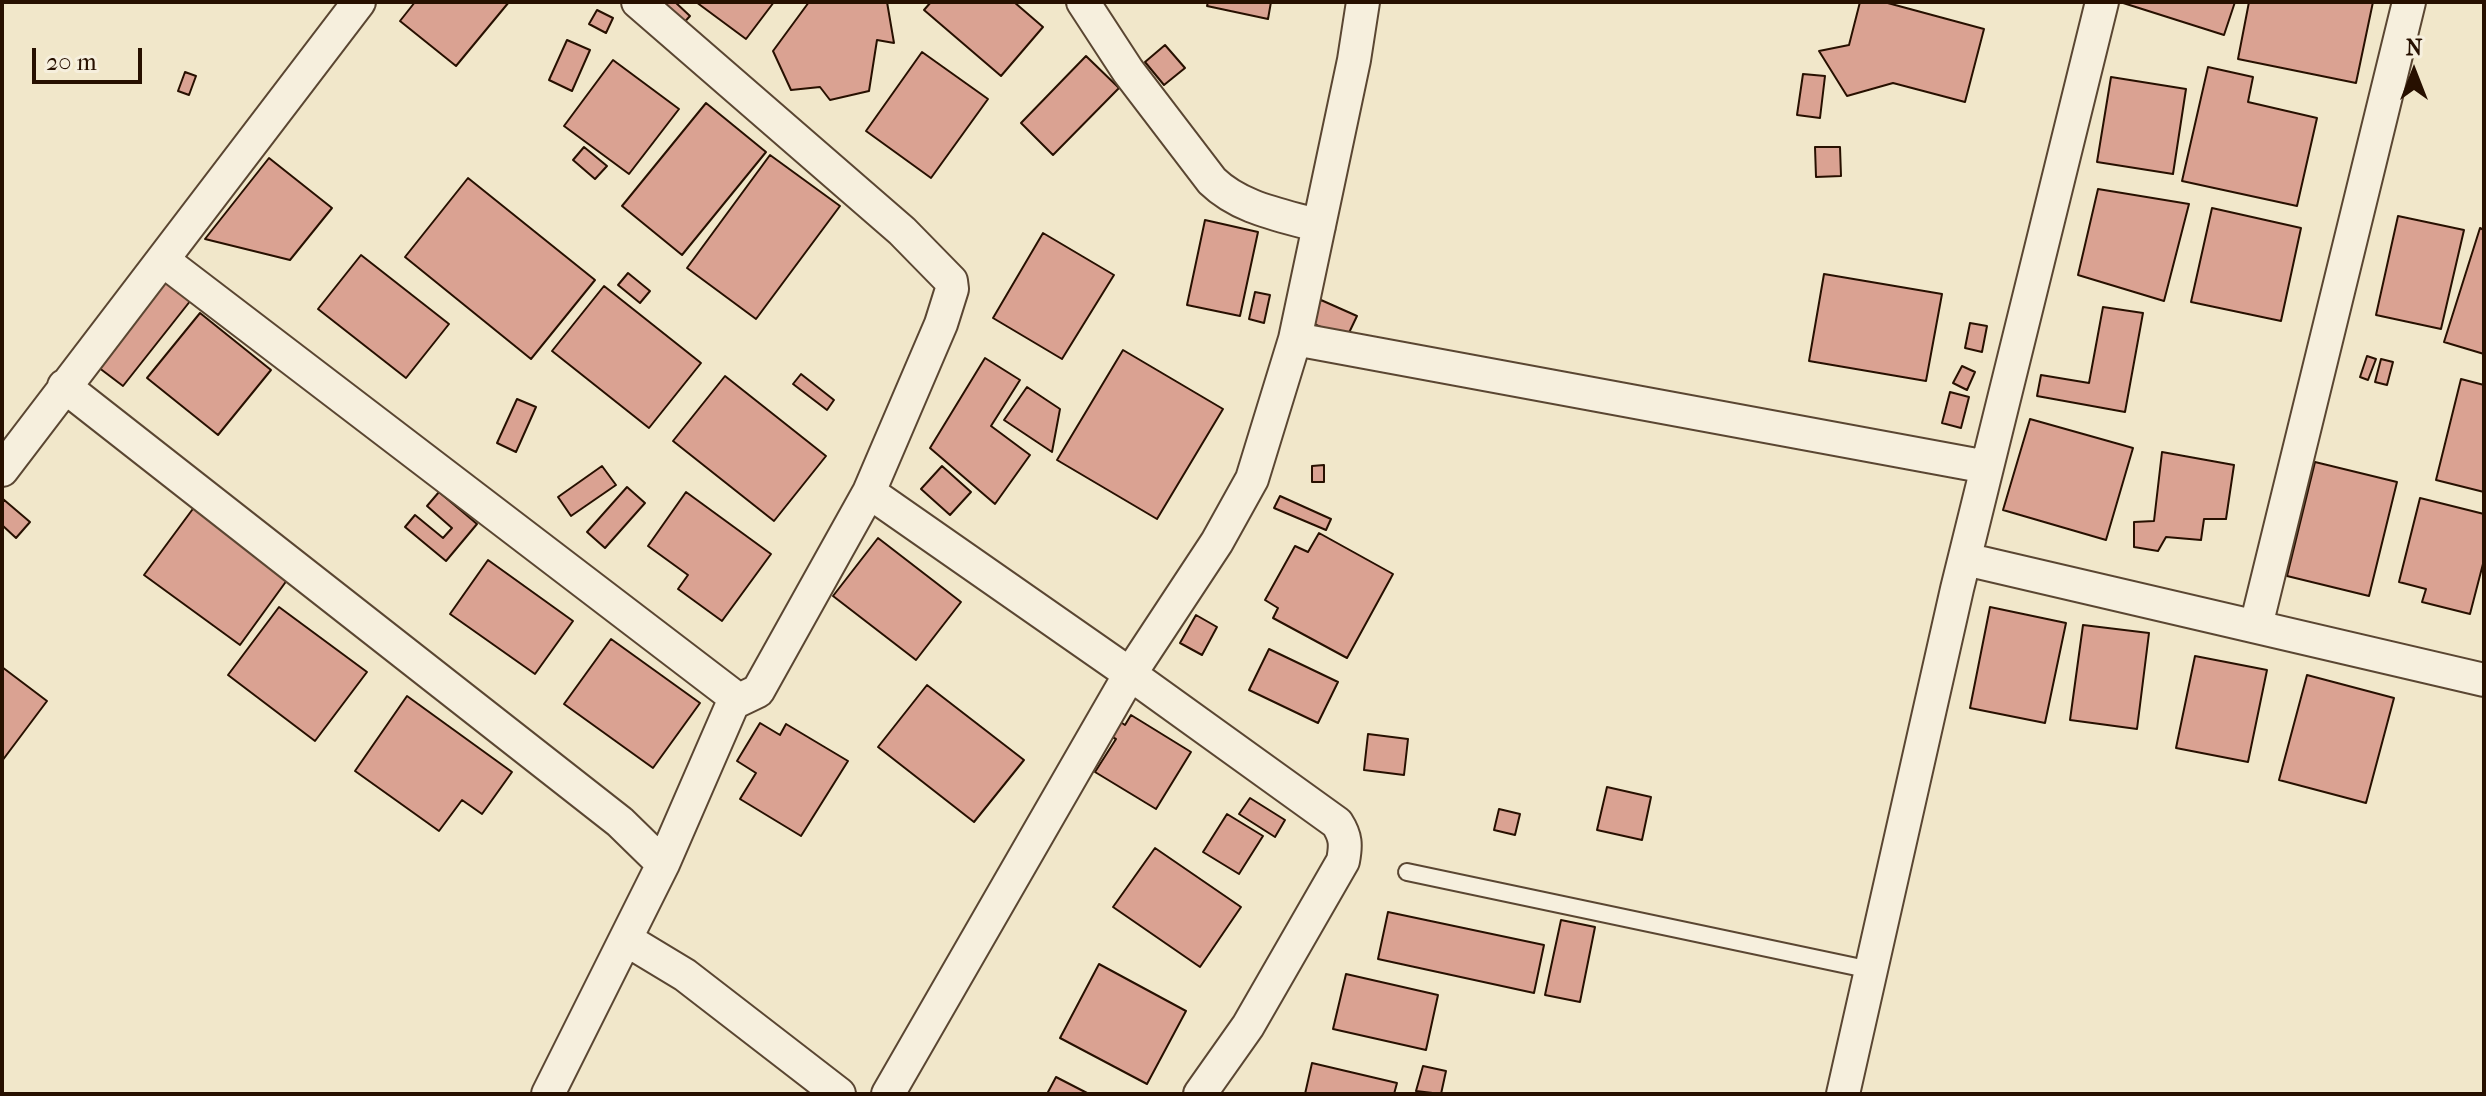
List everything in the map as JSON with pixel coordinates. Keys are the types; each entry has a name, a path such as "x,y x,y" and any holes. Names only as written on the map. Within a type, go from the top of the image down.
{"street":[{"path":"2,470 359,2"},
{"path":"638,2 902,231 951,281 952,289 941,324 869,492 758,691 733,703"},
{"path":"1083,2 1128,71 1212,181 1227,195 1245,204 1319,226"},
{"path":"888,1094 1130,674 1217,542 1252,479 1295,339 1354,60 1363,2"},
{"path":"1843,1094 1965,559 2102,2"},
{"path":"2256,626 2409,2"},
{"path":"164,261 736,698 627,940 548,1094"},
{"path":"1295,339 1987,467"},
{"path":"64,386 620,822 663,864"},
{"path":"869,492 1130,674 1337,823 1344,833 1346,846 1343,861 1248,1026 1200,1094"},
{"path":"1965,559 2484,680"},
{"path":"627,940 685,975 839,1094"}],"lane":[{"path":"1407,872 1871,970"}],"building":[{"path":"415,2 509,2 456,66 400,21"},
{"path":"664,2 675,2 690,16 680,27 659,8"},
{"path":"696,2 774,2 746,39"},
{"path":"809,2 887,2 894,43 877,40 869,91 830,100 820,87 791,90 773,51"},
{"path":"931,2 1014,2 1043,27 1001,76 924,10"},
{"path":"1208,2 1271,2 1268,19 1207,6"},
{"path":"1860,2 1884,2 1984,29 1965,102 1893,83 1847,96 1819,51 1849,45"},
{"path":"2120,2 2235,2 2224,35"},
{"path":"2249,2 2373,2 2356,83 2238,59"},
{"path":"597,10 613,18 606,33 589,24"},
{"path":"567,40 590,50 572,91 549,80"},
{"path":"1165,45 1185,68 1164,85 1145,62"},
{"path":"922,52 988,99 931,178 866,131"},
{"path":"1086,56 1119,88 1053,155 1021,123"},
{"path":"613,60 679,109 629,174 564,126"},
{"path":"2208,67 2253,77 2248,102 2317,118 2297,206 2182,181"},
{"path":"185,72 196,76 189,95 178,91"},
{"path":"1803,74 1825,76 1820,118 1797,115"},
{"path":"2111,77 2186,89 2173,174 2097,162"},
{"path":"706,103 766,152 682,255 622,206"},
{"path":"584,147 607,166 595,179 573,160"},
{"path":"1815,147 1840,147 1841,176 1816,177"},
{"path":"770,155 840,206 756,319 687,268"},
{"path":"269,158 332,208 290,260 205,239"},
{"path":"468,178 595,280 531,359 405,257"},
{"path":"2098,189 2189,204 2164,301 2078,275"},
{"path":"2212,208 2301,228 2281,321 2191,302"},
{"path":"2398,216 2464,230 2441,329 2376,315"},
{"path":"1205,220 1258,232 1240,316 1187,305"},
{"path":"2480,228 2484,230 2484,354 2444,342"},
{"path":"1043,233 1114,275 1062,359 993,318"},
{"path":"361,255 449,324 406,378 318,309"},
{"path":"628,273 650,291 640,303 618,285"},
{"path":"1824,274 1942,294 1926,381 1809,361"},
{"path":"162,277 191,300 123,386 94,364"},
{"path":"604,286 701,363 649,428 552,351"},
{"path":"1255,292 1270,295 1264,323 1249,319"},
{"path":"1321,300 1357,316 1346,339 1310,322"},
{"path":"2103,307 2143,313 2125,412 2037,396 2041,375 2089,383"},
{"path":"200,313 271,370 218,435 147,378"},
{"path":"1970,323 1987,326 1982,352 1965,348"},
{"path":"1123,350 1223,409 1157,519 1057,460"},
{"path":"2367,356 2376,359 2368,380 2360,377"},
{"path":"985,358 1020,380 991,426 1030,455 995,504 930,448"},
{"path":"2381,359 2393,362 2387,385 2375,382"},
{"path":"1962,366 1975,372 1967,390 1953,383"},
{"path":"801,374 834,400 827,410 793,384"},
{"path":"725,376 826,456 774,521 673,441"},
{"path":"2461,379 2484,385 2484,492 2436,480"},
{"path":"1027,387 1060,409 1052,452 1004,420"},
{"path":"1950,392 1969,397 1961,428 1942,423"},
{"path":"517,399 536,407 516,452 497,443"},
{"path":"2030,419 2133,448 2106,540 2003,510"},
{"path":"2162,452 2234,465 2226,519 2204,519 2201,540 2166,537 2158,551 2134,547 2134,522 2154,521"},
{"path":"2315,462 2397,482 2369,596 2287,576"},
{"path":"1324,465 1324,482 1312,482 1312,466"},
{"path":"602,466 616,485 571,516 558,497"},
{"path":"942,466 971,492 950,515 921,489"},
{"path":"627,487 645,503 605,548 587,532"},
{"path":"439,492 477,524 446,561 405,527 415,515 443,538 452,528 427,506"},
{"path":"686,492 771,554 722,621 678,589 688,575 648,546"},
{"path":"1280,496 1331,519 1326,530 1274,508"},
{"path":"2420,498 2484,514 2484,560 2470,614 2422,602 2426,589 2399,582"},
{"path":"3,499 30,522 16,538 2,525"},
{"path":"195,506 290,576 240,645 144,575"},
{"path":"1319,533 1393,574 1347,658 1273,618 1278,608 1265,600 1295,546 1308,552"},
{"path":"878,538 961,602 916,660 833,596"},
{"path":"488,560 573,621 535,674 450,614"},
{"path":"279,607 367,672 315,741 228,675"},
{"path":"1990,607 2066,623 2045,723 1970,708"},
{"path":"1196,615 1217,627 1202,655 1180,643"},
{"path":"2083,625 2149,633 2137,729 2070,720"},
{"path":"611,639 700,703 653,768 564,704"},
{"path":"1269,649 1338,682 1318,723 1249,690"},
{"path":"2195,656 2267,670 2248,762 2176,748"},
{"path":"2,667 47,701 2,761"},
{"path":"2307,675 2394,698 2366,803 2279,780"},
{"path":"927,685 1024,760 974,822 878,747"},
{"path":"407,696 512,772 482,814 462,800 439,831 355,771"},
{"path":"1131,715 1191,752 1156,809 1095,772 1116,739 1106,734 1116,719 1125,725"},
{"path":"760,723 780,735 786,724 848,761 801,836 740,799 756,773 737,761"},
{"path":"1368,734 1408,739 1404,775 1364,770"},
{"path":"1607,787 1651,797 1642,840 1597,830"},
{"path":"1250,798 1285,820 1275,837 1239,814"},
{"path":"1499,809 1520,814 1515,835 1494,830"},
{"path":"1227,814 1263,836 1239,874 1203,852"},
{"path":"1155,848 1241,907 1200,967 1113,907"},
{"path":"1388,912 1544,945 1534,993 1378,959"},
{"path":"1561,920 1595,927 1580,1002 1545,995"},
{"path":"1099,964 1186,1011 1147,1084 1060,1038"},
{"path":"1346,974 1438,995 1426,1050 1333,1029"},
{"path":"1312,1063 1397,1083 1394,1094 1305,1094"},
{"path":"1423,1066 1446,1071 1441,1094 1416,1091"},
{"path":"1056,1077 1089,1094 1047,1094"}]}
